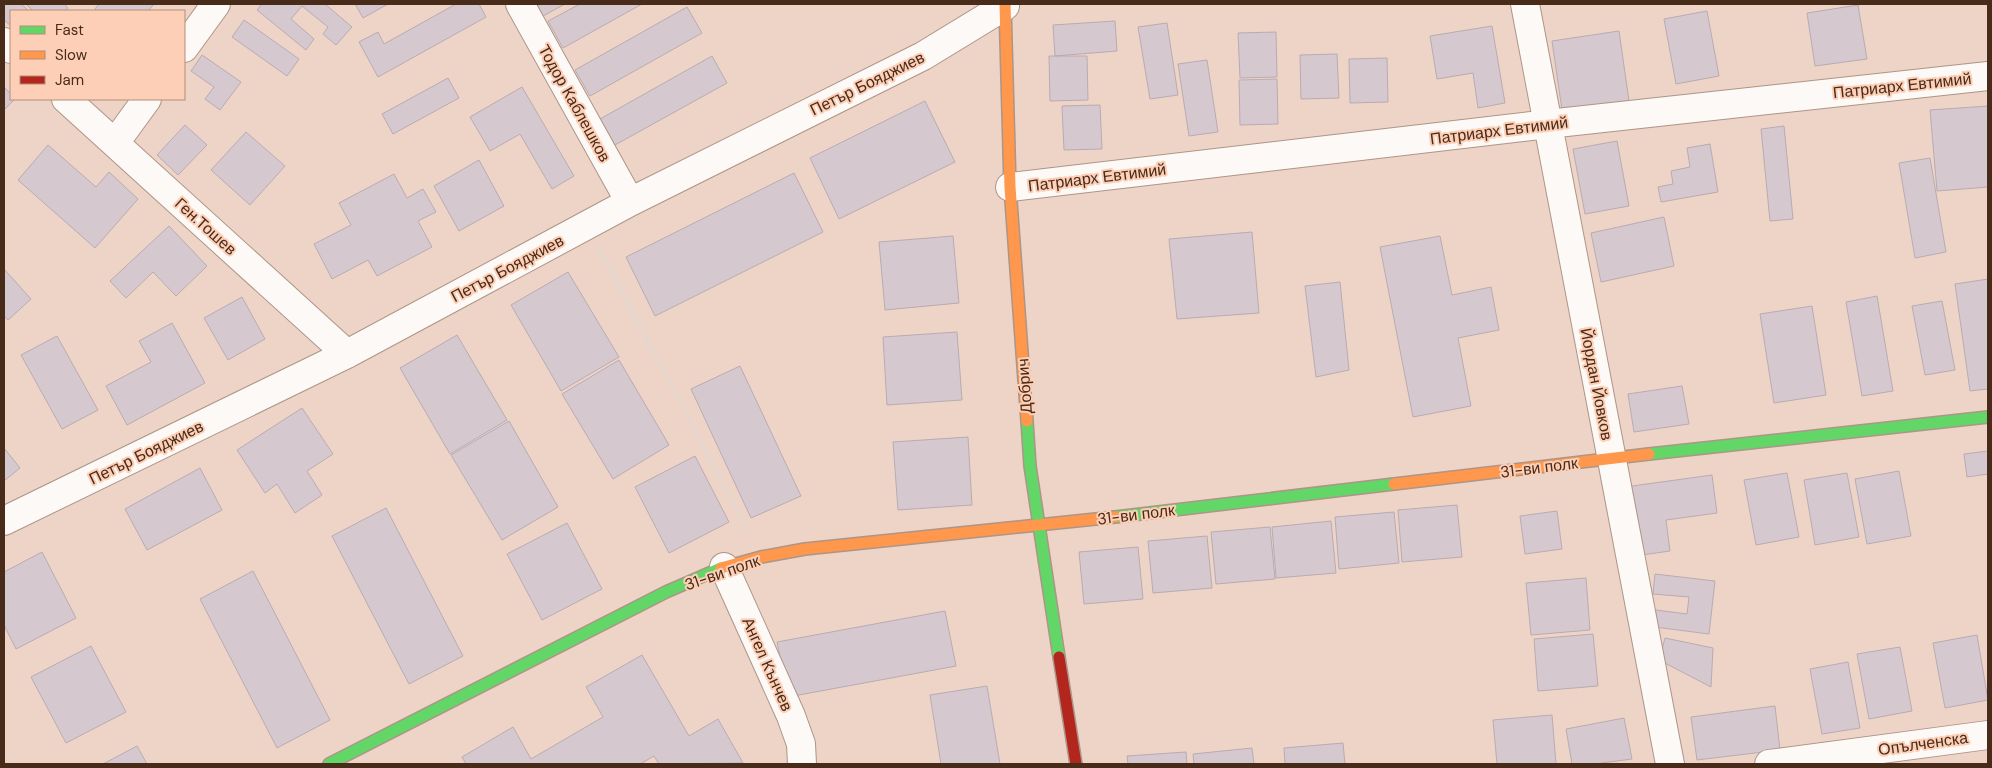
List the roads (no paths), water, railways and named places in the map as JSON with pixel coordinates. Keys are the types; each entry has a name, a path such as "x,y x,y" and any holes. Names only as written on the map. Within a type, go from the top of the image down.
{"street":[{"path":"185,47 216,4"},
{"name":"Тодор Каблешков","path":"520,4 630,202"},
{"name":"Йордан Йовков","path":"1525,4 1670,764"},
{"name":"Петър Бояджиев","path":"4,521 346,354 630,202 923,56 1005,5"},
{"name":"Добрич","path":"1005,5 1010,187 1030,466 1076,764"},
{"name":"Патриарх Евтимий","path":"1010,187 1548,124 1988,76"},
{"name":"Ген.Тошев","path":"67,100 346,354"},
{"path":"115,143 146,100"},
{"name":"31-ви полк","path":"329,764 666,592 724,567 761,557 805,549 1038,526 1611,458 1988,417"},
{"name":"Ангел Кънчев","path":"724,567 791,716 801,744 802,764"},
{"name":"Опълченска","path":"1769,764 1988,735"}]}
